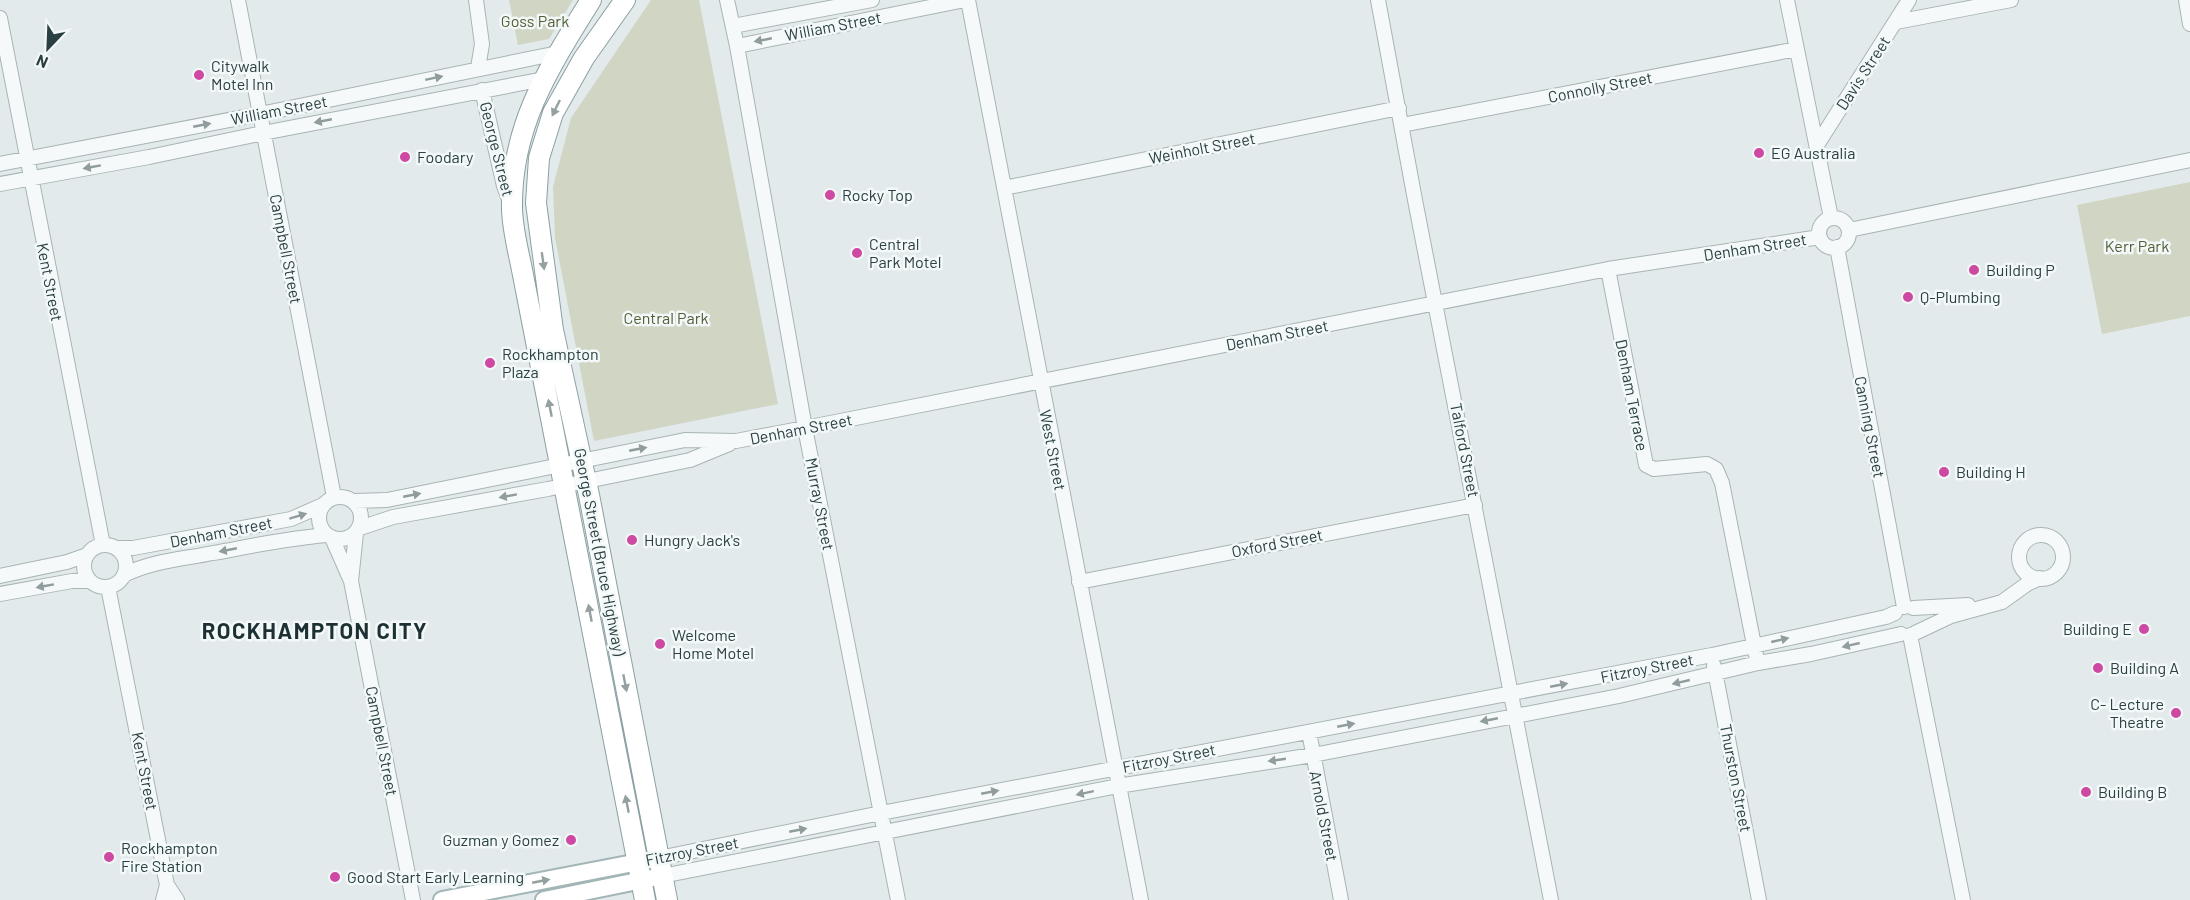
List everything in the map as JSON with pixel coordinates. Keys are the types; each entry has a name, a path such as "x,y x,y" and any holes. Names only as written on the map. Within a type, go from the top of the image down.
{"highway":[{"name":"George Street (Bruce Highway)","path":"591,0 558,53 526,117 512,208 645,900"},
{"name":"George Street (Bruce Highway)","path":"623,2 585,58 553,113 539,158 536,203 553,330 586,481 667,900"},
{"path":"544,79 560,72 623,2"}],"main road":[{"name":"Fitzroy Street","path":"442,900 660,867"},
{"name":"Fitzroy Street","path":"544,900 640,871"}],"street":[{"name":"Campbell Street","path":"238,0 328,501"},
{"path":"476,0 482,44 478,68"},
{"name":"Murray Street","path":"727,0 805,428 898,900"},
{"path":"733,26 872,0"},
{"name":"William Street","path":"737,46 966,0"},
{"name":"West Street","path":"966,0 1141,900"},
{"name":"Talford Street","path":"1378,0 1551,900"},
{"path":"1787,0 1831,218"},
{"name":"Davis Street","path":"1817,145 1909,0"},
{"path":"1896,22 2012,0"},
{"path":"2186,0 2190,24"},
{"name":"Kent Street","path":"0,18 30,178 109,547"},
{"name":"Connolly Street","path":"1402,125 1797,49"},
{"name":"William Street","path":"0,164 558,53"},
{"name":"William Street","path":"0,184 544,79"},
{"name":"George Street","path":"482,90 502,180 512,208"},
{"name":"Weinholt Street","path":"1004,188 1399,108"},
{"path":"1849,230 2190,160"},
{"path":"1831,218 1841,220 1849,230 1846,241 1837,247 1827,246 1820,237 1823,223 1831,218"},
{"name":"Denham Street","path":"354,501 387,500 563,475 586,481 690,460 736,441 1608,269 1820,237"},
{"name":"Canning Street","path":"1837,247 1904,609"},
{"name":"Denham Terrace","path":"1608,269 1646,465 1654,469 1707,464 1716,469 1722,483 1758,663"},
{"name":"Denham Street","path":"358,530 393,517 563,475 581,461 685,440 736,441"},
{"path":"348,498 354,501 362,513 358,530 345,539 329,536 320,524 320,511 328,501 348,498"},
{"name":"Denham Street","path":"109,547 149,545 291,519 328,501"},
{"name":"Oxford Street","path":"1079,582 1475,505"},
{"name":"Campbell Street","path":"351,581 358,530"},
{"path":"2039,535 2053,539 2062,550 2061,564 2053,575 2040,578 2033,577 2022,568 2019,554 2026,541 2039,535"},
{"name":"Campbell Street","path":"329,536 351,581 413,900"},
{"name":"Denham Street","path":"124,575 135,569 159,563 279,540 329,536"},
{"path":"0,576 67,562 87,555 94,548 109,547 121,552 126,563 124,575 108,587 90,581 72,581 0,594"},
{"path":"87,555 84,568 90,581"},
{"name":"Fitzroy Street","path":"660,867 764,837 880,813 1754,647 1886,617 1904,609 1971,605 2003,597 2012,591 2022,568"},
{"name":"Fitzroy Street","path":"660,867 768,855 1118,786 1313,755 1619,696 1758,663 1909,634 1951,616 2002,602 2027,584 2040,578"},
{"name":"Kent Street","path":"108,587 167,885 177,900"},
{"path":"1904,609 1917,610 1922,618 1921,627 1909,634 1894,627 1893,618 1904,609"},
{"path":"1807,634 1811,654"},
{"path":"1909,634 1963,900"},
{"name":"Thurston Street","path":"1712,655 1759,900"},
{"name":"Arnold Street","path":"1309,732 1341,900"},
{"path":"764,837 768,855"},
{"name":"Kent Street","path":"163,900 167,885"}],"green space":[{"name":"Goss Park","path":"509,0 573,0 549,39 518,45"},
{"name":"Central Park","path":"651,0 699,0 778,404 594,441 555,238 553,187 571,118"},
{"name":"Kerr Park","path":"2190,182 2190,316 2102,334 2077,205"}],"place":[{"name":"Citywalk Motel Inn","path":"199,75"},
{"name":"EG Australia","path":"1759,153"},
{"name":"Foodary","path":"405,157"},
{"name":"Rocky Top","path":"830,195"},
{"name":"Central Park Motel","path":"857,253"},
{"name":"Building P","path":"1974,270"},
{"name":"Q-Plumbing","path":"1908,297"},
{"name":"Rockhampton Plaza","path":"490,363"},
{"name":"Building H","path":"1944,472"},
{"name":"Hungry Jack's","path":"632,540"},
{"name":"Building E","path":"2144,629"},
{"name":"Welcome Home Motel","path":"660,644"},
{"name":"Building A","path":"2098,668"},
{"name":"C- Lecture Theatre","path":"2176,713"},
{"name":"Building B","path":"2086,792"},
{"name":"Guzman y Gomez","path":"571,840"},
{"name":"Rockhampton Fire Station","path":"109,857"},
{"name":"Good Start Early Learning","path":"335,877"}],"district":[{"name":"ROCKHAMPTON CITY","path":"315,631"}]}
